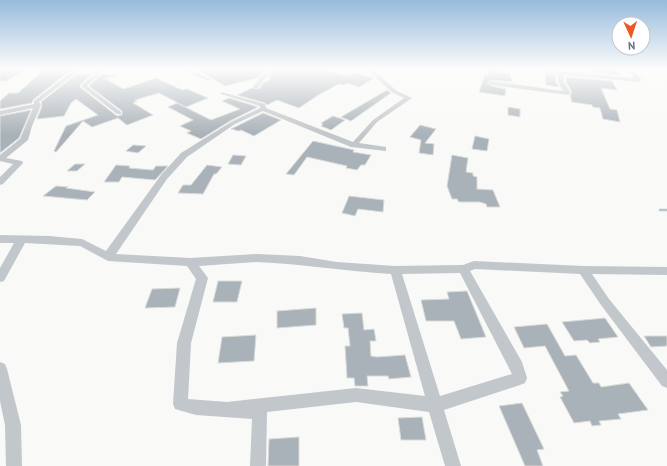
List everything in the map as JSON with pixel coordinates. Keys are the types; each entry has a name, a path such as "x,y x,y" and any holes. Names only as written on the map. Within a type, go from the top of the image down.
{"street":[{"path":"0,182 19,163 0,159 24,140 25,130 34,117 38,105 36,102 51,91"},
{"path":"90,91 119,113"},
{"path":"354,145 375,121 410,98 394,91"},
{"path":"545,91 568,94 566,91"},
{"path":"223,94 254,101 263,105 263,109"},
{"path":"0,112 9,112 38,105"},
{"path":"108,257 164,177 184,155 233,123 263,109 354,145 383,149"},
{"path":"0,239 49,240 82,243 108,257 190,262 236,258 286,260 337,266 395,270 464,270 474,265 583,270 667,271"},
{"path":"0,278 20,242 16,239"},
{"path":"190,262 202,278 184,344 180,404 196,408 230,409 356,395 436,405 520,378 517,367 464,270"},
{"path":"395,270 453,466"},
{"path":"583,270 605,302 667,381"},
{"path":"0,369 12,425 14,466"},
{"path":"230,409 242,412 260,412 258,466"}],"building":[{"path":"21,91 45,91 33,100 32,103 0,109 0,101 9,93 18,93"},
{"path":"55,91 85,91 117,116 122,115 122,111 95,91 191,91 208,98 186,107 159,93 135,100 137,101 133,103 153,115 127,125 118,118 92,127 83,121 56,152 54,151 66,126 98,115 76,99 71,103 64,116 37,119 42,106 41,102"},
{"path":"246,91 326,91 299,108 277,100 267,105 265,103 237,95"},
{"path":"386,91 391,93 351,121 341,117"},
{"path":"479,91 506,91 505,96 479,92"},
{"path":"571,91 602,91 610,109 617,110 620,122 603,119 600,108 593,107 592,105 572,102 570,95"},
{"path":"229,98 258,107 230,121 201,139 187,133 191,131 180,126 193,120 168,107 177,103 211,120 240,109 222,101"},
{"path":"508,107 520,109 520,117 508,115"},
{"path":"31,110 19,138 0,153 0,116"},
{"path":"263,113 281,120 254,136 241,130 231,129"},
{"path":"333,116 345,120 331,130 321,126 323,124 321,123"},
{"path":"420,125 436,129 425,143 434,144 433,155 419,153 421,140 410,137"},
{"path":"475,136 489,139 487,151 472,149"},
{"path":"313,141 354,150 353,152 371,155 365,165 361,165 357,170 346,168 347,166 307,157 294,175 286,174"},
{"path":"133,145 146,146 138,153 126,151"},
{"path":"233,155 246,156 241,165 228,164"},
{"path":"452,155 468,158 466,172 473,173 473,176 477,177 477,189 493,190 500,207 487,207 486,204 480,202 459,202 457,199 452,199 447,186"},
{"path":"75,164 85,164 77,171 67,171"},
{"path":"116,165 130,166 129,168 153,170 156,166 168,166 155,180 122,177 119,182 104,182"},
{"path":"207,165 222,167 216,174 214,174 203,194 178,193 183,185 191,185"},
{"path":"56,186 95,192 87,200 43,196"},
{"path":"349,196 384,200 383,212 358,209 355,216 342,213"},
{"path":"218,281 242,281 237,302 213,302"},
{"path":"180,288 175,307 145,308 152,289"},
{"path":"467,291 486,337 461,339 454,321 426,321 421,300 449,299 447,292"},
{"path":"316,308 316,325 277,328 277,311"},
{"path":"362,313 364,330 374,329 376,341 370,341 371,356 405,355 411,377 389,379 388,376 367,376 368,386 355,386 354,378 347,378 345,346 350,346 348,328 344,328 342,314"},
{"path":"605,318 618,337 598,339 600,342 590,343 587,340 574,341 562,322"},
{"path":"547,324 565,356 576,355 593,383 599,383 601,387 629,383 648,410 618,414 621,419 599,421 601,425 592,426 590,421 574,423 560,397 563,396 560,392 569,391 545,346 524,348 514,327"},
{"path":"256,335 254,361 218,363 222,337"},
{"path":"644,336 667,336 667,346 651,347"},
{"path":"522,403 544,449 537,450 543,466 525,466 499,406"},
{"path":"422,417 426,440 401,440 398,418"},
{"path":"299,437 299,466 268,466 269,439"}],"waterway":[{"path":"660,210 667,210"}]}
